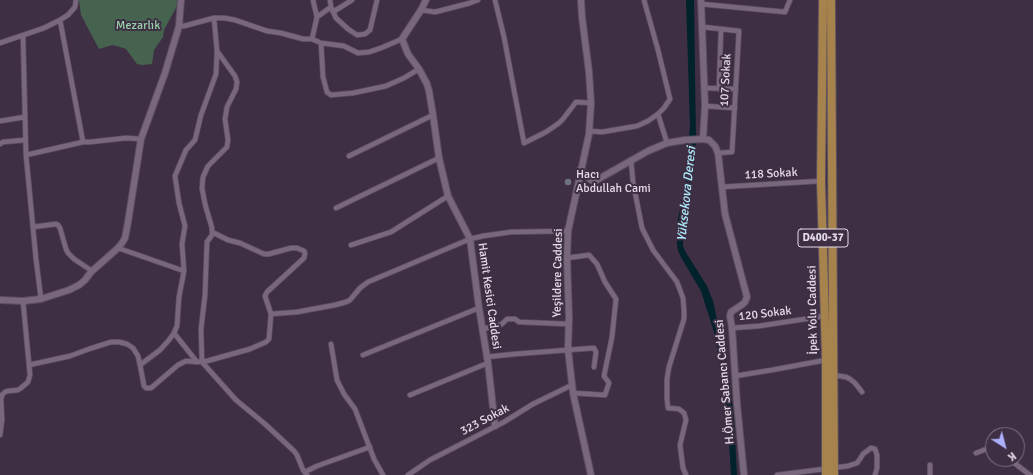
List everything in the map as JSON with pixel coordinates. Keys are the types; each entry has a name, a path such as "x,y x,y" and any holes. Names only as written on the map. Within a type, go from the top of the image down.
{"highway":[{"name":"İpek Yolu Caddesi","path":"822,0 821,181 830,472"},
{"name":"İpek Yolu Caddesi","path":"830,472 833,375 831,0"}],"street":[{"path":"0,43 44,28 60,20 68,15 75,7 76,0"},
{"path":"0,300 23,301 41,299 60,294 79,285 92,271 118,248 124,238 132,201 141,139 179,26 181,0"},
{"path":"312,39 317,17 313,0"},
{"path":"330,0 336,18 357,35 365,34 370,30 377,0"},
{"path":"317,17 352,0"},
{"path":"179,26 214,18 224,18 235,20 267,31 303,39 312,39 321,43 344,46 358,53 369,52 402,39 426,0"},
{"path":"421,10 435,12 478,0"},
{"path":"495,0 504,37 524,143 559,124 576,102 591,103"},
{"name":"Yeşildere Caddesi","path":"581,0 591,103 589,131 568,231 568,349 573,393 591,475"},
{"path":"589,131 602,132 638,126 658,114 670,98 644,0"},
{"path":"701,139 705,106 701,2 785,12 790,0"},
{"path":"140,365 160,350 174,333 177,326 179,297 184,271 182,244 185,226 179,203 175,176 186,150 195,140 200,115 216,74 217,51 214,18"},
{"path":"60,20 83,142"},
{"name":"107 Sokak","path":"703,27 739,30 732,152 718,153"},
{"path":"719,89 721,29"},
{"path":"23,36 26,155 41,299"},
{"name":"Hamit Kesici Caddesi","path":"402,39 408,54 419,69 427,84 439,158 448,196 470,239 495,426"},
{"path":"321,43 323,77 327,92 331,95 353,93 386,86 419,69"},
{"path":"217,51 233,73 237,82 236,89 227,107 225,119 228,140 227,147 208,166 202,176 202,188 212,228 212,235 207,242 205,295 201,329 202,362 236,400 294,451 306,474 317,466 370,447"},
{"path":"704,88 736,89"},
{"path":"705,106 735,108"},
{"path":"658,114 667,143"},
{"path":"349,156 433,115"},
{"path":"0,121 25,116"},
{"path":"26,155 83,142 126,138 141,139"},
{"path":"0,144 3,142 25,140"},
{"path":"580,170 591,180 595,181 648,151 667,143 685,140 709,140 713,143 718,153"},
{"name":"H.Ömer Sabancı Caddesi","path":"718,153 725,214 747,298 745,302 733,310 730,314 744,475"},
{"path":"336,208 439,158"},
{"path":"631,160 632,182 642,228 653,250 677,282 683,298 684,319 669,367 667,379 667,399 668,408 679,409 684,413 686,420 680,445 683,468 686,475"},
{"name":"118 Sokak","path":"721,187 821,181"},
{"path":"351,244 391,232 448,196"},
{"path":"33,227 58,225 68,253 92,271"},
{"path":"271,314 297,312 346,302 350,300 360,288 368,282 470,239 512,232 568,231"},
{"path":"29,365 70,356 111,342 119,342 127,344 133,348 138,356 144,386 148,388 154,386 178,365 186,361 202,362 266,342 269,339 271,314 265,296 267,292 304,258 305,253 297,248 291,248 264,254 212,232"},
{"path":"118,248 184,271"},
{"path":"567,258 589,255 597,264 605,282 616,299 612,337 604,376 608,382 605,395 573,393"},
{"path":"0,435 2,420 1,396 5,392 18,390 26,385 30,375 23,301"},
{"path":"363,355 479,308"},
{"name":"120 Sokak","path":"732,328 825,316"},
{"path":"482,329 497,326 511,318 519,322 568,324"},
{"path":"174,333 197,362"},
{"path":"331,344 337,380 344,394 355,409 374,459 383,475"},
{"path":"410,395 487,360 568,349 594,348 596,352 594,367"},
{"path":"735,376 826,360"},
{"path":"833,375 850,379 862,392"},
{"name":"323 Sokak","path":"408,475 430,460 504,422 532,404 572,385"},
{"path":"777,475 830,472 856,463 860,460 863,454 871,448 875,449 877,455 877,468 875,475"},
{"path":"976,453 985,450"},
{"path":"930,464 930,475"},
{"path":"1018,467 1028,475"}],"green space":[{"name":"Mezarlık","path":"79,0 178,0 177,6 164,30 163,37 154,50 152,64 142,65 137,64 126,49 112,45 99,49 81,15"}],"water":[{"name":"Yüksekova Deresi","path":"686,0 694,0 696,142 695,163 683,235 683,246 707,286 713,301 729,375 734,420 737,475 731,475 727,409 714,332 701,291 682,259 678,251 677,244 677,224 686,180 690,147"}],"place":[{"name":"Hacı Abdullah Cami","path":"568,182"}]}
